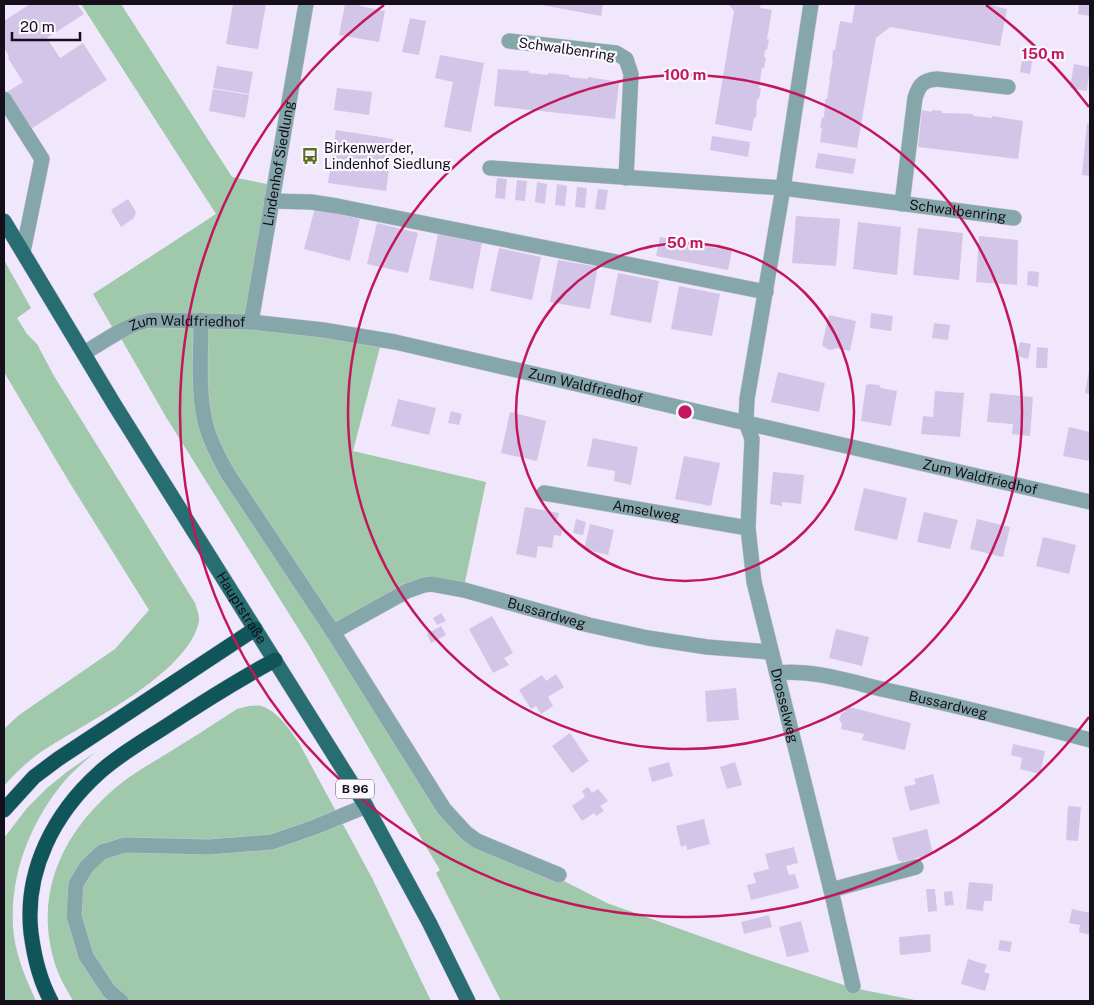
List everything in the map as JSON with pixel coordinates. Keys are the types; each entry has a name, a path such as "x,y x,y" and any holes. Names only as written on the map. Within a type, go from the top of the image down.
{"highway":[{"path":"4,810 34,777 58,759 255,629"},
{"path":"52,1001 41,980 35,958 30,919 34,875 44,845 57,822 75,798 100,772 120,757 217,693 275,660"}],"main road":[{"name":"Hauptstraße","path":"4,221 366,806 429,922 468,1001"}],"street":[{"name":"Lindenhof Siedlung","path":"251,322 306,4"},
{"path":"746,422 747,398 783,188 811,4"},
{"name":"Schwalbenring","path":"508,41 616,53 626,59 631,74 626,178"},
{"name":"Schwalbenring","path":"902,204 915,98 919,86 928,80 937,78 1008,87"},
{"path":"4,99 42,159 23,252"},
{"name":"Schwalbenring","path":"490,168 783,188 1014,218"},
{"path":"271,201 311,202 337,206 766,292"},
{"name":"Zum Waldfriedhof","path":"84,353 136,323 150,320 251,322 323,330 395,342 1090,502"},
{"path":"202,320 202,392 207,428 212,442 228,474 333,632 431,791 471,837 488,847 558,875"},
{"name":"Drosselweg","path":"746,422 752,439 748,528 754,582 854,986"},
{"name":"Amselweg","path":"544,493 748,528"},
{"name":"Bussardweg","path":"333,632 407,591 431,584 464,590 589,625 648,638 707,648 770,652"},
{"name":"Bussardweg","path":"777,673 799,672 831,677 1090,740"},
{"path":"121,1001 109,991 86,956 74,916 76,884 87,866 102,852 125,845 209,847 272,842 366,806"},
{"path":"831,890 916,867"}],"green space":[{"path":"81,4 121,4 232,177 272,185 249,320 202,318 115,332 93,294 216,214"},
{"path":"4,260 31,308 17,318 27,334 37,344 54,376 195,603 199,620 189,644 174,662 155,679 110,710 41,752 4,786 4,729 19,715 115,649 149,610 68,480 4,372"},
{"path":"198,324 204,429 464,835 558,878 607,903 853,988 920,1001 501,1001 436,873 440,870 311,649 166,417 119,335 137,326"},
{"path":"204,324 381,343 353,451 486,482 464,587 439,582 334,629 231,473 210,426"},
{"path":"261,706 273,712 283,721 299,743 372,878 431,1001 73,1001 56,967 49,939 48,913 51,887 58,863 70,840 103,799 124,781 237,709"},
{"path":"97,751 68,777 54,794 32,831 24,851 14,893 14,936 20,961 36,1001 4,1001 4,838 27,808 47,788"}],"building":[{"path":"30,4 77,4 84,14 47,38 60,58 83,43 107,80 31,129 7,92 23,82 4,48 4,21"},
{"path":"233,4 266,4 258,49 226,44"},
{"path":"345,4 361,4 360,6 385,11 379,42 339,35"},
{"path":"536,4 603,4 601,16"},
{"path":"728,4 761,4 760,8 772,10 767,39 769,39 764,57 766,58 764,68 762,68 759,88 761,88 759,99 757,99 756,118 754,117 752,131 715,124 734,11"},
{"path":"855,4 978,4 985,6 986,4 1007,9 1000,46 890,27 876,38 857,148 820,142 822,128 820,128 822,117 824,118 825,99 827,99 833,50 835,50 840,21 852,23"},
{"path":"1079,4 1090,4 1090,16 1078,14"},
{"path":"410,18 426,21 419,55 402,52"},
{"path":"1023,54 1033,57 1030,74 1020,72"},
{"path":"440,55 484,63 471,132 444,127 453,82 435,78"},
{"path":"1074,64 1090,67 1087,91 1070,88"},
{"path":"217,66 253,72 249,94 213,88"},
{"path":"498,69 529,71 529,73 548,75 548,73 569,75 569,77 588,79 588,77 619,82 615,119 494,106"},
{"path":"337,88 372,92 369,115 334,110"},
{"path":"213,89 249,95 245,118 209,111"},
{"path":"922,110 973,114 973,116 992,118 992,116 1023,121 1018,159 918,147"},
{"path":"1087,123 1090,124 1090,176 1082,175"},
{"path":"336,130 393,139 386,191 328,183"},
{"path":"712,136 750,142 748,157 710,150"},
{"path":"818,153 856,159 853,174 815,168"},
{"path":"497,178 507,179 505,199 495,198"},
{"path":"517,180 527,181 525,201 515,200"},
{"path":"537,182 547,184 545,204 535,202"},
{"path":"557,184 567,186 565,206 555,205"},
{"path":"577,187 587,188 585,208 575,207"},
{"path":"598,189 608,190 605,210 595,209"},
{"path":"128,199 136,212 134,218 121,227 111,210"},
{"path":"315,208 360,219 350,261 304,249"},
{"path":"796,216 840,219 836,266 792,263"},
{"path":"858,222 901,227 897,275 853,269"},
{"path":"377,223 418,233 408,273 367,264"},
{"path":"918,228 963,233 959,280 913,275"},
{"path":"438,234 482,243 473,289 429,280"},
{"path":"979,236 1018,240 1017,285 976,282"},
{"path":"660,237 732,251 728,270 656,256"},
{"path":"499,248 541,257 532,300 490,291"},
{"path":"558,260 598,267 590,309 550,302"},
{"path":"1028,271 1039,272 1038,287 1027,285"},
{"path":"618,273 659,281 651,323 610,315"},
{"path":"679,286 720,294 712,336 671,329"},
{"path":"871,313 893,316 891,331 870,328"},
{"path":"829,315 856,321 850,351 836,348 832,350 827,349 822,345"},
{"path":"934,323 950,325 948,340 932,338"},
{"path":"1020,342 1031,344 1028,359 1017,356"},
{"path":"1037,347 1048,348 1047,368 1036,368"},
{"path":"1090,371 1090,394 1085,393"},
{"path":"778,372 825,383 819,412 771,402"},
{"path":"870,384 897,391 891,426 861,421 866,385"},
{"path":"935,391 964,393 960,437 921,434 923,416 933,417"},
{"path":"990,393 1033,397 1030,436 1012,434 1013,424 987,422"},
{"path":"398,399 436,408 429,435 391,426"},
{"path":"451,411 462,414 459,425 448,423"},
{"path":"510,412 546,421 537,461 501,453"},
{"path":"1069,427 1090,432 1090,461 1063,456"},
{"path":"593,438 638,447 631,485 614,481 615,471 587,466"},
{"path":"684,456 720,463 711,506 675,499"},
{"path":"773,472 804,475 801,504 782,502 782,506 770,504"},
{"path":"864,488 907,498 897,540 854,530"},
{"path":"525,507 559,513 556,525 563,527 561,536 554,535 552,548 538,546 536,558 516,554"},
{"path":"924,512 958,520 950,549 917,542"},
{"path":"576,519 586,522 583,535 573,533"},
{"path":"977,519 1010,527 1003,557 970,549"},
{"path":"590,524 614,530 608,555 584,549"},
{"path":"1043,537 1076,545 1069,574 1036,566"},
{"path":"441,613 446,621 437,625 433,618"},
{"path":"492,616 513,653 504,658 509,665 493,673 469,629"},
{"path":"441,626 446,635 431,643 427,634"},
{"path":"836,629 869,637 862,666 829,658"},
{"path":"556,674 564,687 548,697 553,706 541,714 536,706 531,709 519,690 542,675 546,681"},
{"path":"736,688 739,720 707,722 705,691"},
{"path":"846,706 911,723 905,750 862,740 864,734 841,729 842,724 839,720"},
{"path":"570,733 589,761 572,773 552,746"},
{"path":"1013,744 1045,751 1040,774 1020,769 1022,758 1011,755"},
{"path":"669,762 673,776 652,782 648,768"},
{"path":"735,762 742,785 727,789 720,767"},
{"path":"933,774 940,803 910,811 904,787 916,784 914,779"},
{"path":"588,787 592,793 598,789 608,801 600,806 604,811 596,816 594,813 582,821 572,806 585,797 582,791"},
{"path":"1068,806 1081,807 1078,841 1066,840"},
{"path":"704,819 710,844 687,850 686,845 681,847 676,826"},
{"path":"927,829 933,854 902,862 898,860 892,838"},
{"path":"794,847 798,863 786,866 789,875 795,874 799,888 751,900 747,885 756,883 753,873 769,869 765,854"},
{"path":"969,882 993,884 992,901 984,901 983,911 966,909"},
{"path":"926,889 935,889 937,911 928,912"},
{"path":"952,891 954,905 945,906 944,892"},
{"path":"1072,909 1090,913 1090,935 1079,932 1080,925 1069,923"},
{"path":"769,915 772,927 744,934 741,922"},
{"path":"801,921 809,952 787,957 779,927"},
{"path":"930,934 931,952 900,955 899,937"},
{"path":"1000,940 1012,942 1010,952 998,950"},
{"path":"968,959 987,965 984,972 990,974 985,991 961,984"}],"place":[{"name":"Birkenwerder, Lindenhof Siedlung","path":"310,156"}]}
